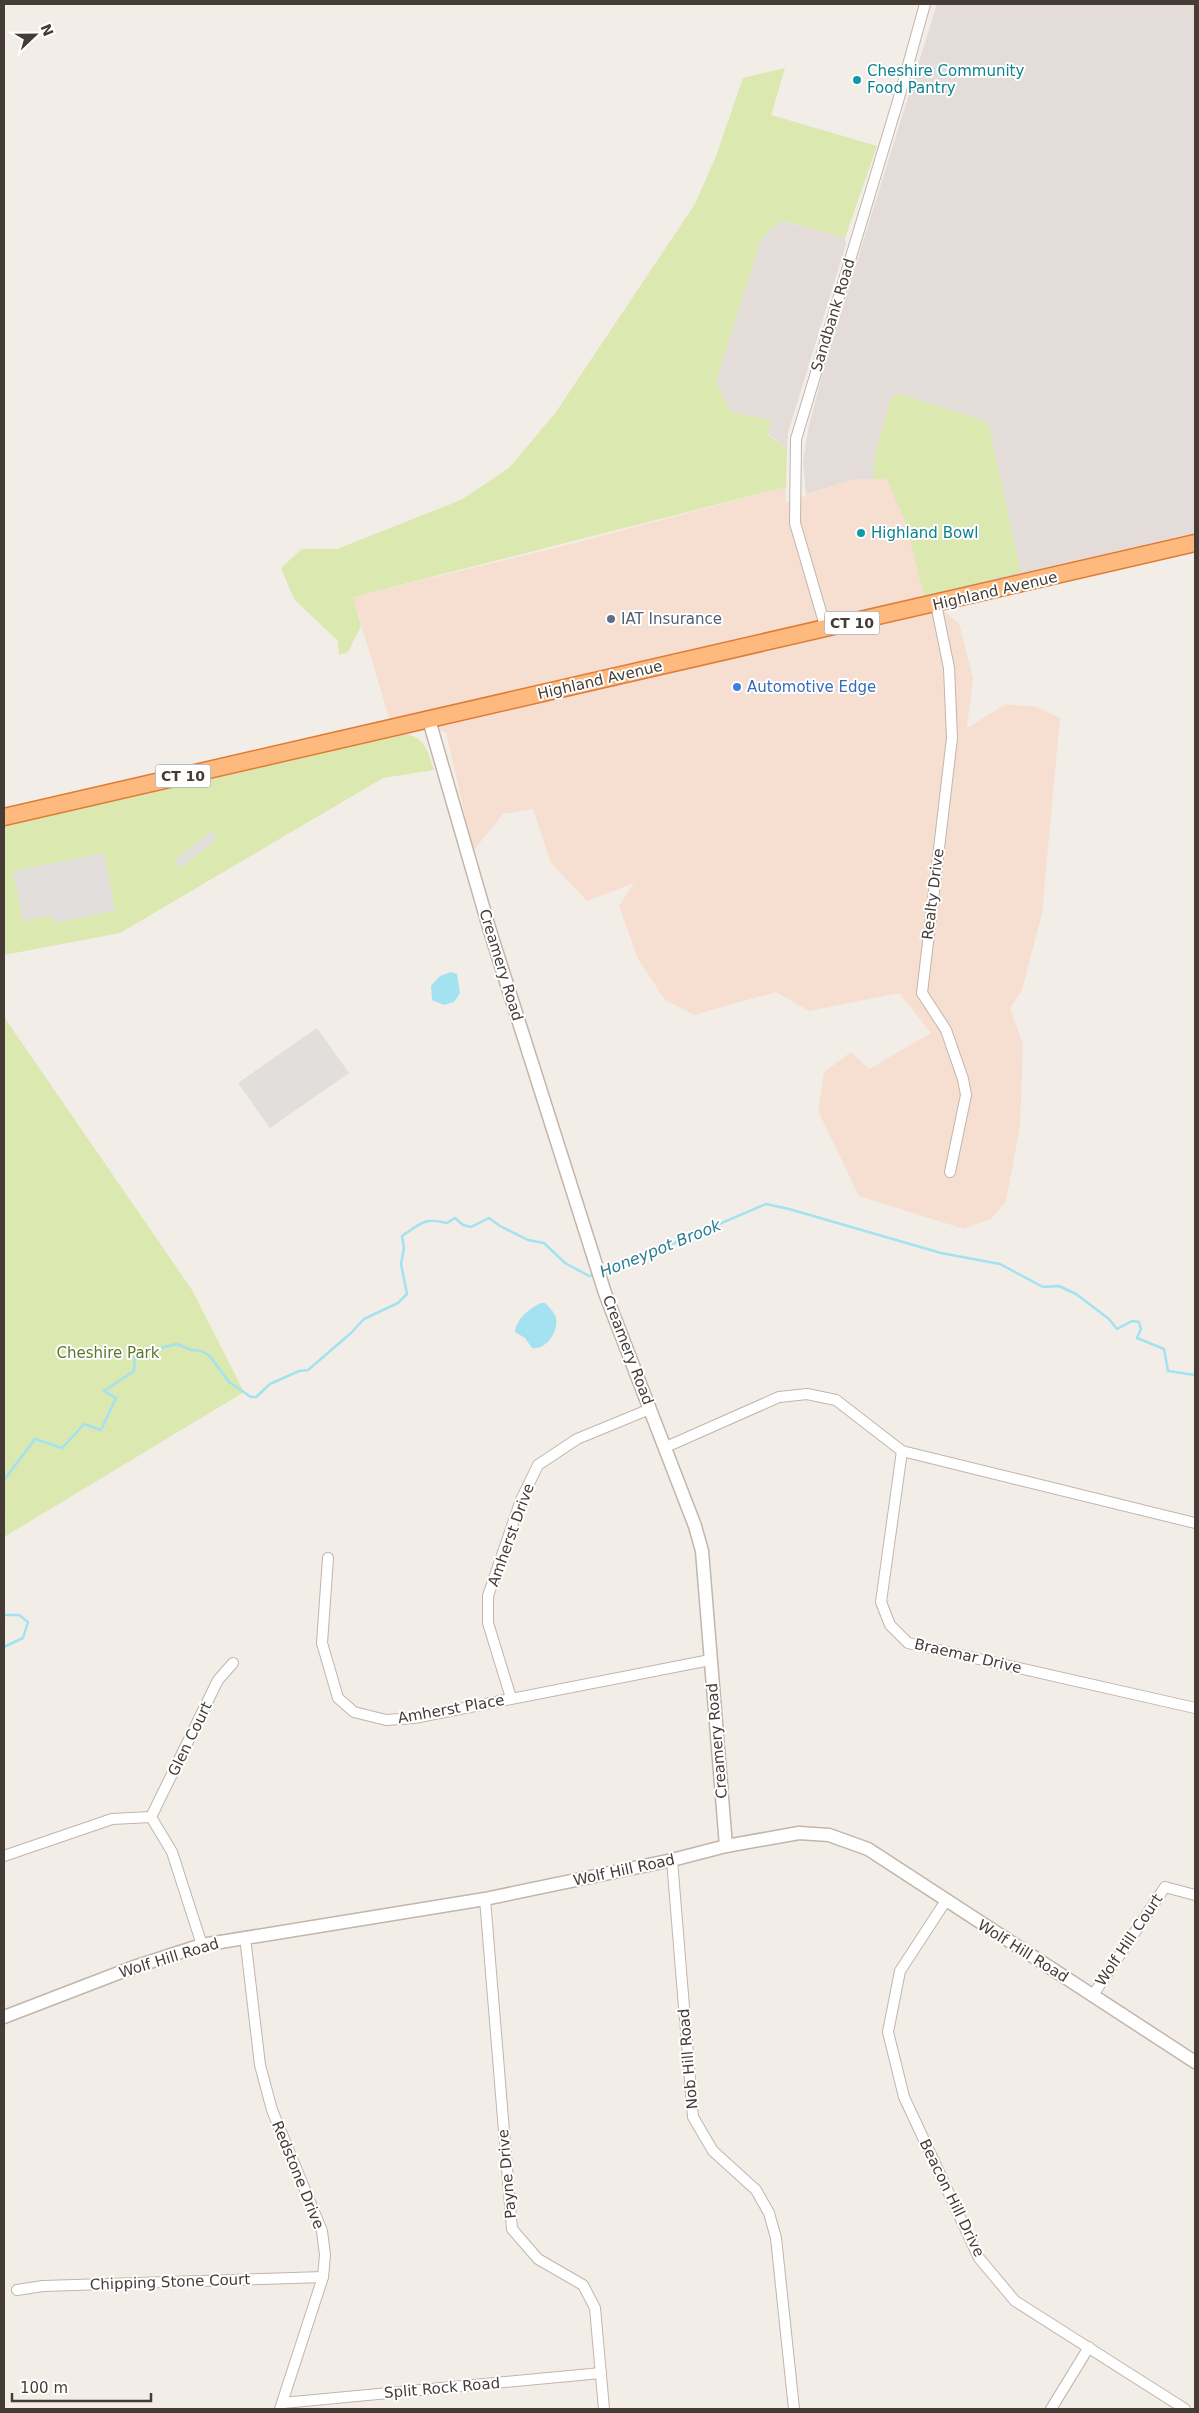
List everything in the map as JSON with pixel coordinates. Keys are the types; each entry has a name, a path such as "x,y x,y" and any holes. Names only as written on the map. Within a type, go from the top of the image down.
{"highway":[{"name":"Highland Avenue","path":"4,816 1195,544"}],"street":[{"name":"Sandbank Road","path":"826,629 795,523 796,439 898,101 925,4"},
{"name":"Realty Drive","path":"936,604 949,668 952,738 922,993 946,1030 963,1079 966,1095 950,1172"},
{"name":"Creamery Road","path":"429,720 490,931 602,1284 620,1334 666,1447 695,1526 702,1551 726,1846"},
{"path":"666,1447 778,1397 806,1394 836,1400 902,1451 1195,1523"},
{"name":"Amherst Drive","path":"511,1698 488,1623 488,1596 521,1500 538,1464 577,1439 650,1409"},
{"name":"Braemar Drive","path":"902,1451 881,1602 890,1625 908,1643 1195,1708"},
{"name":"Amherst Place","path":"328,1558 322,1643 338,1698 354,1712 386,1720 414,1718 710,1660"},
{"name":"Glen Court","path":"151,1817 218,1680 233,1663"},
{"path":"4,1856 112,1819 151,1817 172,1852 202,1945"},
{"name":"Wolf Hill Road","path":"4,2017 134,1967 202,1945 485,1899 672,1860 726,1846 798,1833 829,1836 868,1850 945,1902 1195,2062"},
{"name":"Nob Hill Road","path":"672,1860 692,2116 713,2151 756,2190 769,2213 776,2238 794,2409"},
{"name":"Wolf Hill Court","path":"1093,1995 1165,1887 1195,1895"},
{"name":"Payne Drive","path":"485,1899 512,2229 538,2259 583,2285 595,2308 604,2409"},
{"name":"Beacon Hill Drive","path":"945,1902 900,1971 888,2032 904,2097 979,2258 1015,2300 1185,2409"},
{"name":"Redstone Drive","path":"245,1937 260,2065 272,2110 322,2231 325,2255 323,2277 282,2406"},
{"name":"Chipping Stone Court","path":"17,2290 43,2286 323,2277"},
{"path":"1051,2409 1089,2347"},
{"name":"Split Rock Road","path":"282,2406 601,2373"}],"shaded area":[{"path":"937,4 1195,4 1195,533 924,596 905,520 886,478 851,480 806,495 803,462 809,425 826,361"},
{"path":"782,221 845,238 846,244 788,433 787,450 768,433 771,420 731,412 715,382 760,242 770,229"},
{"path":"886,478 905,520 924,596 959,623 973,678 967,728 1006,704 1037,707 1060,718 1042,913 1022,990 1010,1008 1023,1044 1020,1126 1006,1201 992,1218 964,1229 859,1196 818,1111 824,1072 851,1052 869,1069 931,1033 899,993 809,1011 776,992 694,1015 665,1000 638,959 619,906 634,883 587,901 551,863 533,809 503,814 473,851 446,732 390,721 353,597 567,545 786,487 785,503 851,480"},
{"path":"211,831 217,839 181,868 175,860"},
{"path":"104,853 115,911 53,923 52,915 23,921 13,871"},
{"path":"317,1028 349,1073 270,1128 238,1083"}],"green space":[{"path":"785,68 771,115 877,146 845,238 783,221 770,229 760,242 716,382 731,412 771,420 768,434 787,450 786,487 353,597 361,626 348,652 339,655 338,641 294,599 281,568 302,549 337,549 461,500 509,468 556,412 695,204 716,156 743,78"},
{"path":"900,394 988,422 1021,572 924,596 905,520 886,478 873,479 875,454 891,397"},
{"path":"406,734 413,736 422,743 428,752 434,770 383,778 120,933 4,955 4,826"},
{"name":"Cheshire Park","path":"4,1017 192,1290 244,1392 4,1537"}],"water":[{"path":"451,972 457,974 460,993 454,1002 444,1005 432,1000 431,986 440,976"},
{"path":"541,1303 545,1303 554,1313 556,1326 551,1338 543,1346 532,1348 525,1338 515,1332 516,1327 524,1315"}],"waterway":[{"name":"Honeypot Brook","path":"603,1271 623,1265 766,1204 941,1253 1000,1264 1043,1287 1059,1286 1076,1294 1109,1319 1117,1329 1132,1321 1139,1322 1141,1329 1137,1338 1164,1349 1168,1371 1195,1375"},
{"name":"Honeypot Brook","path":"4,1480 35,1439 62,1448 84,1424 101,1430 116,1398 104,1391 134,1371 135,1354 177,1344 191,1350 201,1351 209,1355 229,1382 251,1397 256,1397 270,1384 299,1371 308,1370 351,1333 364,1319 398,1303 407,1294 401,1264 404,1248 402,1236 427,1221 447,1223 455,1218 463,1225 471,1227 489,1218 500,1226 528,1240 544,1243 565,1263 589,1276 595,1274"},
{"name":"Honeypot Brook","path":"4,1488 4,1508"},
{"name":"Honeypot Brook","path":"4,1615 19,1615 28,1622 23,1638 4,1647"}],"place":[{"name":"Cheshire Community Food Pantry","path":"857,80"},
{"name":"Highland Bowl","path":"861,533"},
{"name":"IAT Insurance","path":"611,619"},
{"name":"Automotive Edge","path":"737,687"}]}
